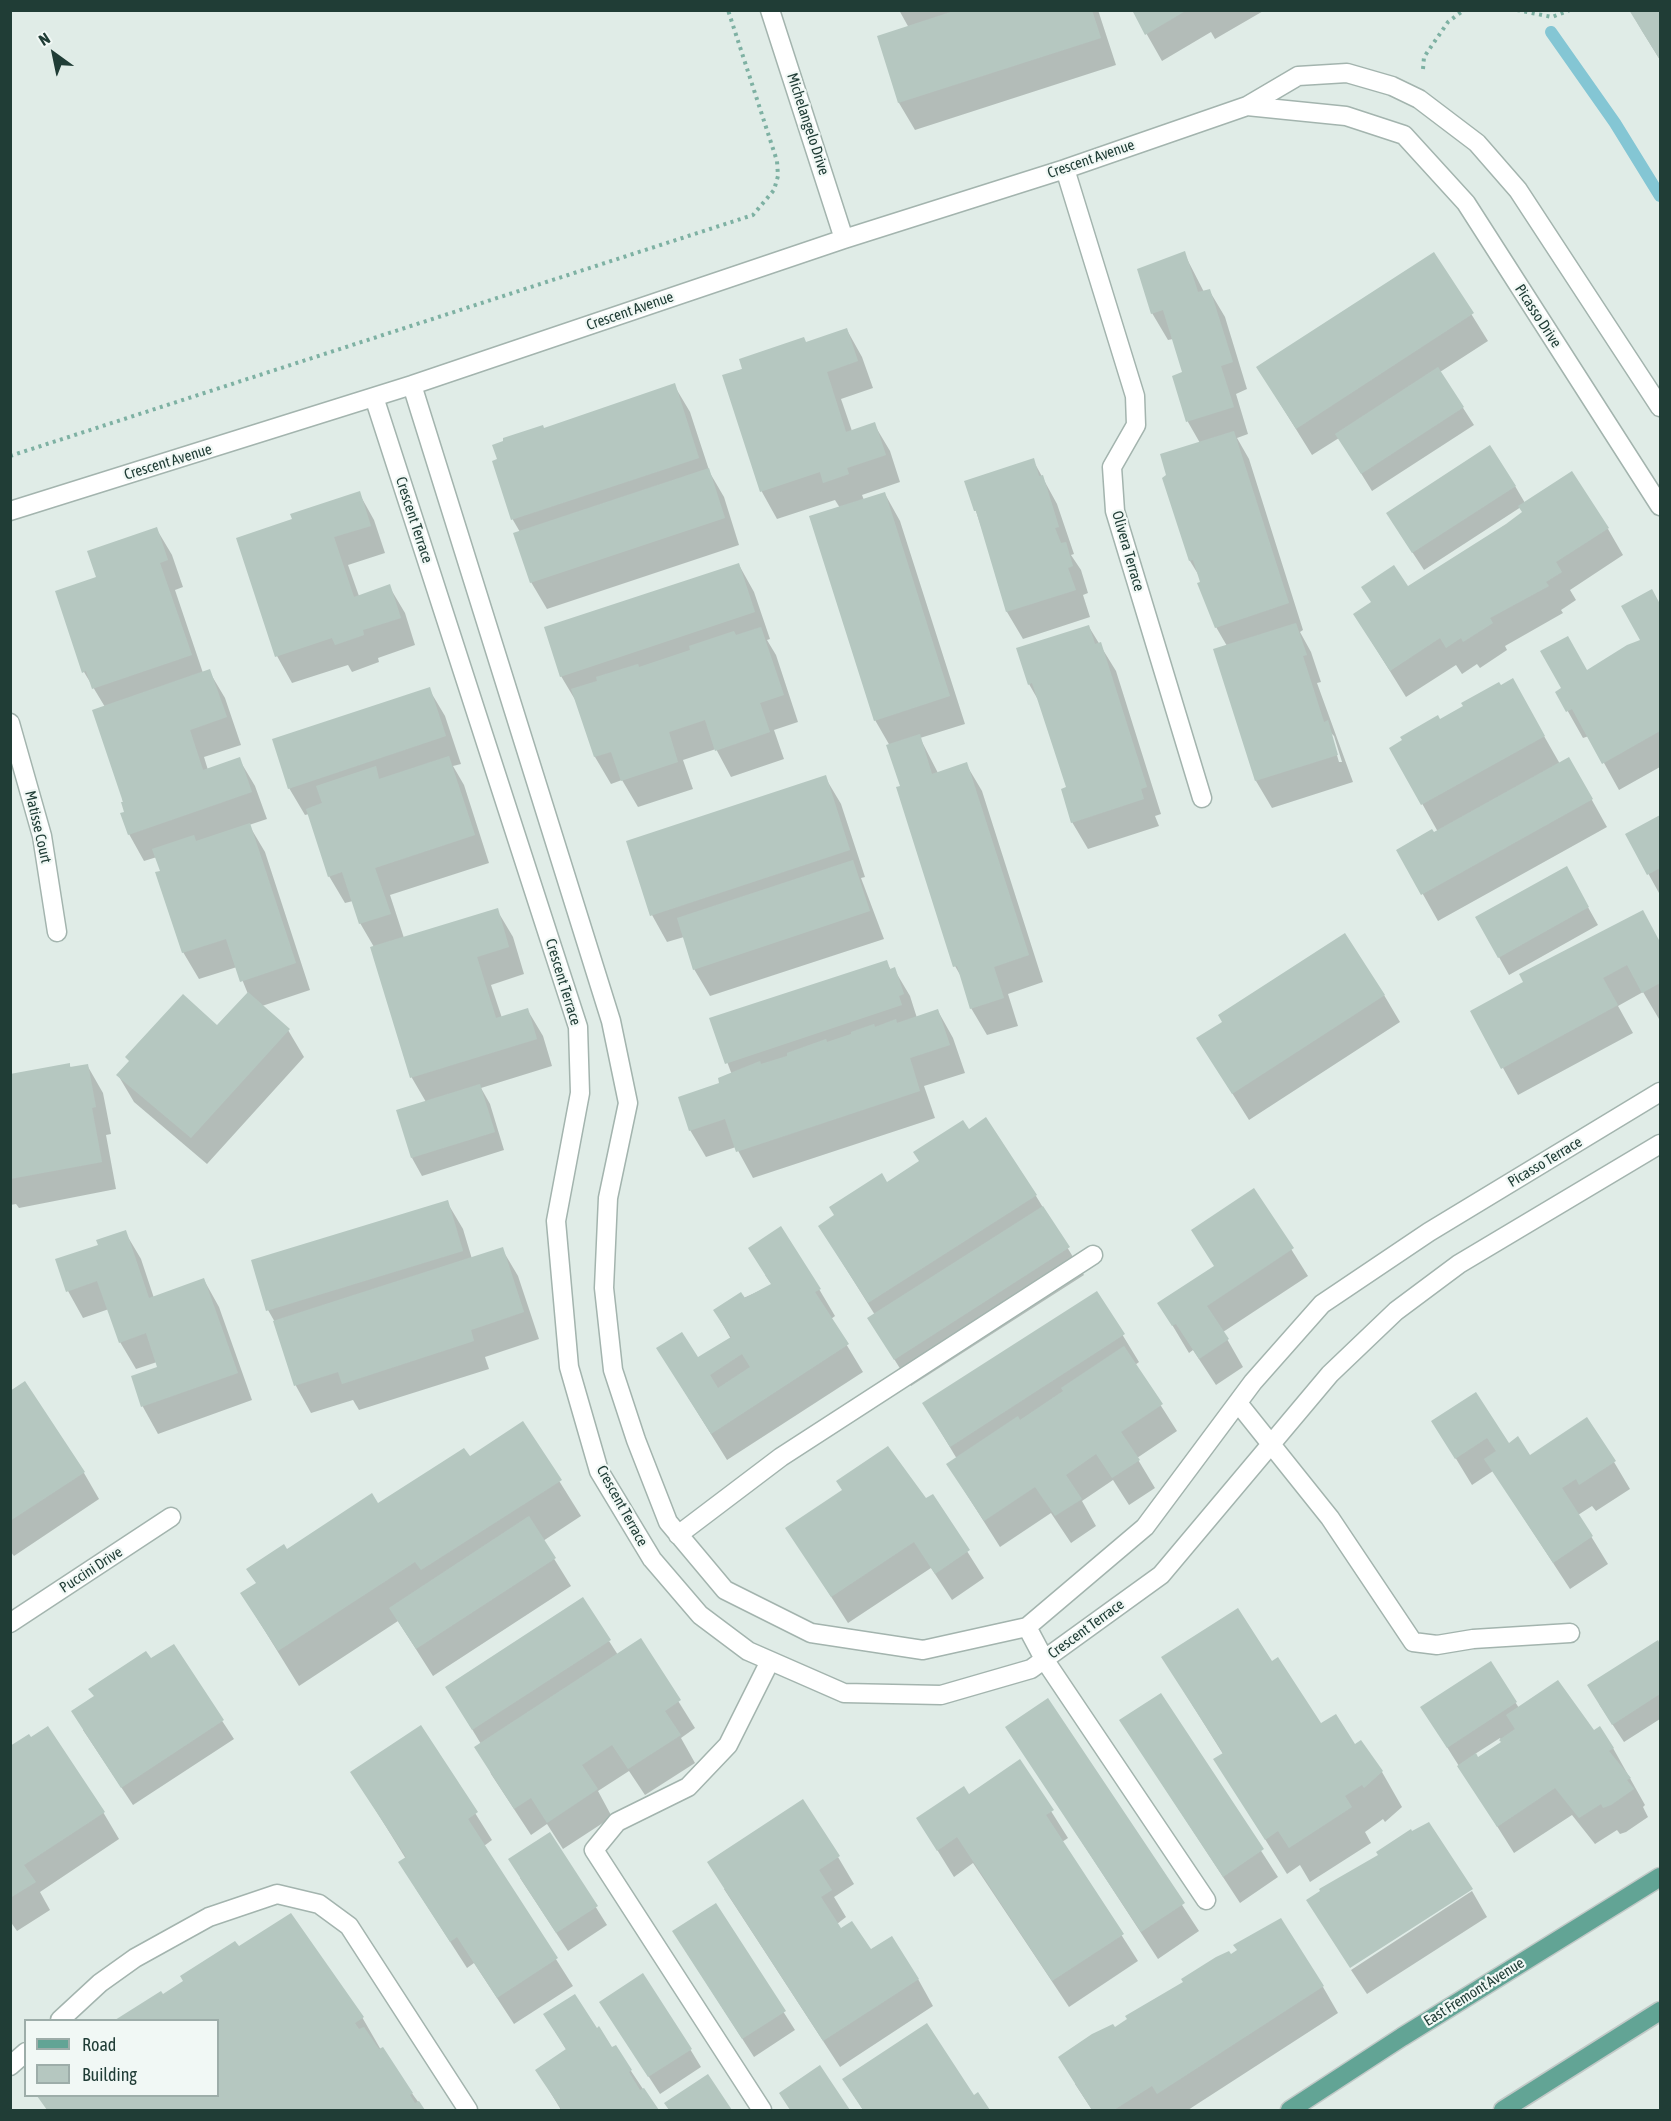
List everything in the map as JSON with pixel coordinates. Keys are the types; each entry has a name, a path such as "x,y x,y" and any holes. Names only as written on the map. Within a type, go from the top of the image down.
{"main road":[{"name":"East Fremont Avenue","path":"1290,2110 1402,2037 1660,1877"},
{"path":"1503,2110 1660,2011"}],"street":[{"name":"Michelangelo Drive","path":"770,10 844,239"},
{"name":"Crescent Avenue","path":"10,511 412,385 844,239 1065,169 1247,106 1298,76 1347,73 1392,86 1419,99 1477,143 1518,190 1660,407"},
{"name":"Crescent Avenue","path":"1247,106 1346,116 1404,135"},
{"name":"Picasso Drive","path":"1404,135 1466,203 1660,506"},
{"name":"Olivera Terrace","path":"1065,169 1134,396 1136,425 1112,467 1115,511 1202,798"},
{"path":"412,385 611,1021 628,1103 608,1198 604,1288 613,1370 636,1440 668,1522 725,1590 811,1633 923,1650 1027,1627 1145,1527 1238,1403 1330,1518 1413,1642 1437,1645 1473,1638 1570,1634"},
{"name":"Crescent Terrace","path":"374,397 578,1027 580,1093 556,1221 569,1367 599,1471 652,1559 700,1616 748,1651 844,1693 941,1695 1031,1669 1161,1575 1330,1374 1396,1311 1459,1264 1660,1144"},
{"name":"Matisse Court","path":"10,723 42,836 57,932"},
{"name":"Picasso Terrace","path":"1238,1403 1322,1304 1429,1232 1660,1092"},
{"path":"678,1534 781,1457 1093,1255"},
{"name":"Puccini Drive","path":"10,1623 171,1517"},
{"path":"1027,1627 1044,1659 1206,1900"},
{"path":"762,2110 594,1850 617,1822 688,1787 728,1745 770,1661"},
{"path":"61,2019 100,1983 135,1958 209,1917 276,1894 319,1904 349,1926 468,2110"},
{"path":"10,2066 24,2054"}],"path":[{"path":"10,456 753,215 774,190 778,176 777,161 728,10"},
{"path":"1517,10 1552,17 1570,10"}],"building":[{"path":"957,10 1092,10 1101,38 898,103 877,36"},
{"path":"1132,10 1187,10 1145,35"},
{"path":"1629,10 1660,10 1660,60"},
{"path":"1185,251 1198,292 1210,289 1233,362 1221,366 1234,407 1186,422 1172,376 1182,372 1163,310 1151,314 1137,269"},
{"path":"1434,252 1474,313 1296,429 1256,367"},
{"path":"847,328 858,361 827,372 846,432 875,422 886,455 847,468 849,474 823,483 820,472 760,492 722,375 742,369 739,359 804,337 806,342"},
{"path":"1438,367 1464,407 1361,474 1335,434"},
{"path":"675,383 699,458 511,520 492,461 497,459 492,445 503,441 503,438 543,425 544,428"},
{"path":"1234,431 1289,603 1215,628 1197,583 1200,582 1193,560 1189,561 1162,478 1166,475 1160,454"},
{"path":"1490,445 1516,486 1412,553 1386,513"},
{"path":"1034,458 1039,476 1043,475 1059,527 1055,528 1061,543 1066,542 1073,566 1068,568 1076,590 1006,612 976,511 974,511 964,481"},
{"path":"709,468 725,518 530,583 513,533"},
{"path":"1572,471 1609,528 1556,562 1562,572 1546,582 1549,586 1490,618 1493,623 1463,642 1461,638 1446,648 1440,638 1390,671 1353,614 1371,602 1361,587 1394,565 1408,586 1506,524 1522,512 1518,506"},
{"path":"360,491 371,526 334,537 354,597 390,584 401,618 363,630 364,635 335,645 332,638 275,657 236,538 292,519 290,514"},
{"path":"885,492 950,696 874,721 809,516"},
{"path":"157,527 168,560 160,563 192,655 92,689 86,671 82,673 55,591 96,577 87,551"},
{"path":"739,563 755,612 560,677 544,627"},
{"path":"1652,589 1660,604 1660,731 1602,764 1572,709 1566,712 1555,692 1561,688 1540,651 1568,636 1587,670 1627,645 1640,640 1621,606"},
{"path":"1296,623 1307,655 1303,656 1324,722 1328,720 1338,755 1255,781 1213,649"},
{"path":"1089,625 1095,644 1101,642 1147,787 1141,789 1144,799 1071,823 1061,789 1066,787 1032,683 1028,685 1016,648"},
{"path":"761,627 784,695 760,703 770,732 715,751 705,720 669,732 678,762 621,781 611,752 594,757 571,689 597,681 596,677 638,664 639,667 690,650 689,646 734,631 736,635"},
{"path":"210,669 227,717 190,730 203,770 240,757 252,792 128,835 120,813 124,812 121,802 123,802 92,710"},
{"path":"1513,678 1545,736 1421,805 1389,748 1402,740 1400,737 1438,715 1440,719 1463,706 1461,703 1499,682 1501,685"},
{"path":"430,687 446,736 288,789 272,739"},
{"path":"920,734 932,774 967,762 1029,955 994,967 1004,998 970,1009 957,966 953,967 896,787 900,786 886,745"},
{"path":"449,756 475,835 375,868 391,914 359,924 342,872 328,877 306,809 322,803 316,786 376,766 379,779"},
{"path":"1569,757 1593,799 1421,895 1396,850 1432,829 1434,832"},
{"path":"826,775 850,850 650,916 626,841"},
{"path":"1660,815 1660,868 1647,875 1625,834"},
{"path":"250,823 296,963 240,982 226,939 182,953 155,872 160,871 152,849 194,835 196,841"},
{"path":"853,860 870,911 693,970 677,918"},
{"path":"1567,866 1589,907 1498,958 1475,917"},
{"path":"498,908 509,947 477,957 496,1018 528,1008 537,1039 410,1078 370,947"},
{"path":"1643,910 1660,942 1660,983 1642,993 1627,965 1603,978 1618,1005 1501,1069 1470,1011 1523,982 1519,974"},
{"path":"1345,933 1385,995 1232,1094 1196,1038 1222,1022 1218,1015"},
{"path":"887,960 890,969 895,967 904,994 899,996 902,1005 725,1064 709,1018"},
{"path":"248,992 290,1029 191,1138 116,1075 129,1061 125,1057 183,994 217,1025"},
{"path":"938,1009 950,1045 910,1058 920,1091 736,1152 725,1119 689,1131 678,1097 719,1083 718,1078 760,1061 761,1064 787,1056 787,1053 826,1039 827,1042 851,1034 851,1032 874,1024 875,1027 896,1019 897,1023"},
{"path":"70,1063 70,1067 88,1064 96,1107 92,1108 102,1162 10,1179 10,1074"},
{"path":"480,1084 495,1132 411,1158 396,1110"},
{"path":"986,1117 1037,1195 868,1303 818,1226 834,1215 829,1207 882,1173 887,1182 919,1161 913,1152 963,1120 969,1129"},
{"path":"1254,1188 1294,1248 1207,1306 1229,1339 1199,1359 1176,1324 1172,1326 1157,1303 1214,1266 1191,1230"},
{"path":"448,1200 463,1251 266,1311 251,1260"},
{"path":"1043,1206 1070,1247 894,1360 867,1318"},
{"path":"781,1226 821,1289 815,1292 849,1344 711,1434 656,1348 682,1332 698,1357 731,1337 713,1310 741,1292 745,1298 771,1284 748,1248","holes":["742,1354 750,1367 718,1388 710,1375"]},
{"path":"126,1230 149,1298 204,1278 238,1373 141,1407 131,1376 157,1367 146,1333 119,1343 97,1281 66,1292 55,1259 98,1245 96,1240"},
{"path":"503,1247 524,1312 471,1330 474,1341 342,1384 338,1372 294,1386 273,1321"},
{"path":"1097,1291 1125,1334 950,1447 922,1403"},
{"path":"1124,1346 1163,1404 1121,1432 1140,1460 1112,1478 1096,1454 1066,1475 1082,1499 1055,1516 1035,1487 984,1521 946,1464 1018,1416 1020,1420 1063,1391 1061,1388"},
{"path":"25,1381 85,1472 10,1521 10,1391"},
{"path":"1476,1392 1509,1443 1518,1436 1530,1455 1587,1417 1616,1461 1579,1485 1576,1479 1562,1488 1593,1536 1553,1563 1484,1459 1496,1451 1487,1438 1455,1459 1431,1421"},
{"path":"523,1421 562,1480 421,1570 415,1562 278,1651 240,1593 256,1583 246,1569 284,1544 287,1549 372,1493 378,1503 464,1448 470,1456"},
{"path":"888,1446 926,1498 933,1494 970,1550 935,1574 914,1542 831,1597 785,1528 842,1490 836,1481"},
{"path":"529,1516 556,1558 416,1649 389,1608"},
{"path":"583,1597 611,1640 472,1730 445,1687"},
{"path":"1238,1608 1272,1661 1278,1657 1321,1723 1336,1714 1355,1744 1361,1740 1383,1771 1364,1788 1362,1785 1345,1796 1352,1807 1289,1848 1278,1831 1265,1840 1213,1759 1223,1753 1161,1657"},
{"path":"641,1638 681,1700 665,1711 681,1735 628,1769 612,1745 582,1765 598,1789 547,1823 531,1798 514,1809 474,1747"},
{"path":"1658,1640 1660,1644 1660,1694 1612,1725 1587,1685"},
{"path":"174,1644 224,1720 121,1788 71,1711 94,1696 88,1689 146,1651 151,1658"},
{"path":"1491,1661 1517,1702 1447,1748 1420,1707"},
{"path":"1558,1680 1594,1730 1600,1726 1614,1748 1609,1751 1631,1778 1627,1780 1634,1789 1611,1805 1603,1808 1601,1804 1579,1818 1555,1788 1497,1827 1457,1766 1476,1753 1478,1757 1501,1742 1499,1740 1515,1729 1506,1715"},
{"path":"1161,1693 1264,1849 1223,1877 1119,1720"},
{"path":"1048,1698 1185,1903 1141,1932 1005,1727"},
{"path":"421,1725 478,1812 468,1819 558,1958 497,1998 457,1937 450,1942 398,1862 406,1857 350,1772"},
{"path":"48,1726 105,1812 24,1865 36,1882 10,1898 10,1746 29,1734 31,1737"},
{"path":"1020,1759 1054,1810 1046,1815 1124,1934 1052,1981 957,1837 937,1851 916,1818 964,1786 969,1794"},
{"path":"803,1799 840,1856 819,1870 832,1890 821,1897 841,1928 852,1921 871,1949 892,1936 919,1979 823,2041 707,1862"},
{"path":"1429,1822 1473,1889 1350,1968 1306,1900 1320,1891 1319,1889 1378,1855 1376,1852 1411,1829 1412,1831"},
{"path":"550,1832 598,1906 556,1933 508,1859"},
{"path":"716,1903 786,2011 742,2039 672,1931"},
{"path":"291,1913 364,2017 355,2023 359,2029 364,2027 379,2049 383,2047 413,2093 410,2095 415,2103 419,2101 425,2110 47,2110 38,2097 219,2097 219,2019 117,2019 161,1991 163,1994 183,1981 180,1976 235,1941 239,1946"},
{"path":"1281,1918 1324,1986 1157,2094 1152,2086 1114,2110 1092,2110 1058,2057 1092,2034 1113,2024 1115,2027 1127,2019 1125,2016 1183,1982 1181,1979 1216,1957 1229,1951 1231,1954 1237,1950 1233,1945"},
{"path":"643,1973 692,2049 648,2077 599,2002"},
{"path":"575,1994 612,2047 616,2045 632,2070 629,2072 640,2090 644,2088 659,2110 562,2110 535,2070 566,2049 543,2014"},
{"path":"927,2023 974,2095 978,2092 990,2110 863,2110 842,2079"},
{"path":"820,2065 850,2110 790,2110 779,2093"},
{"path":"708,2074 732,2110 669,2110 664,2103"}],"waterway":[{"path":"1551,32 1615,123 1660,196"}]}
